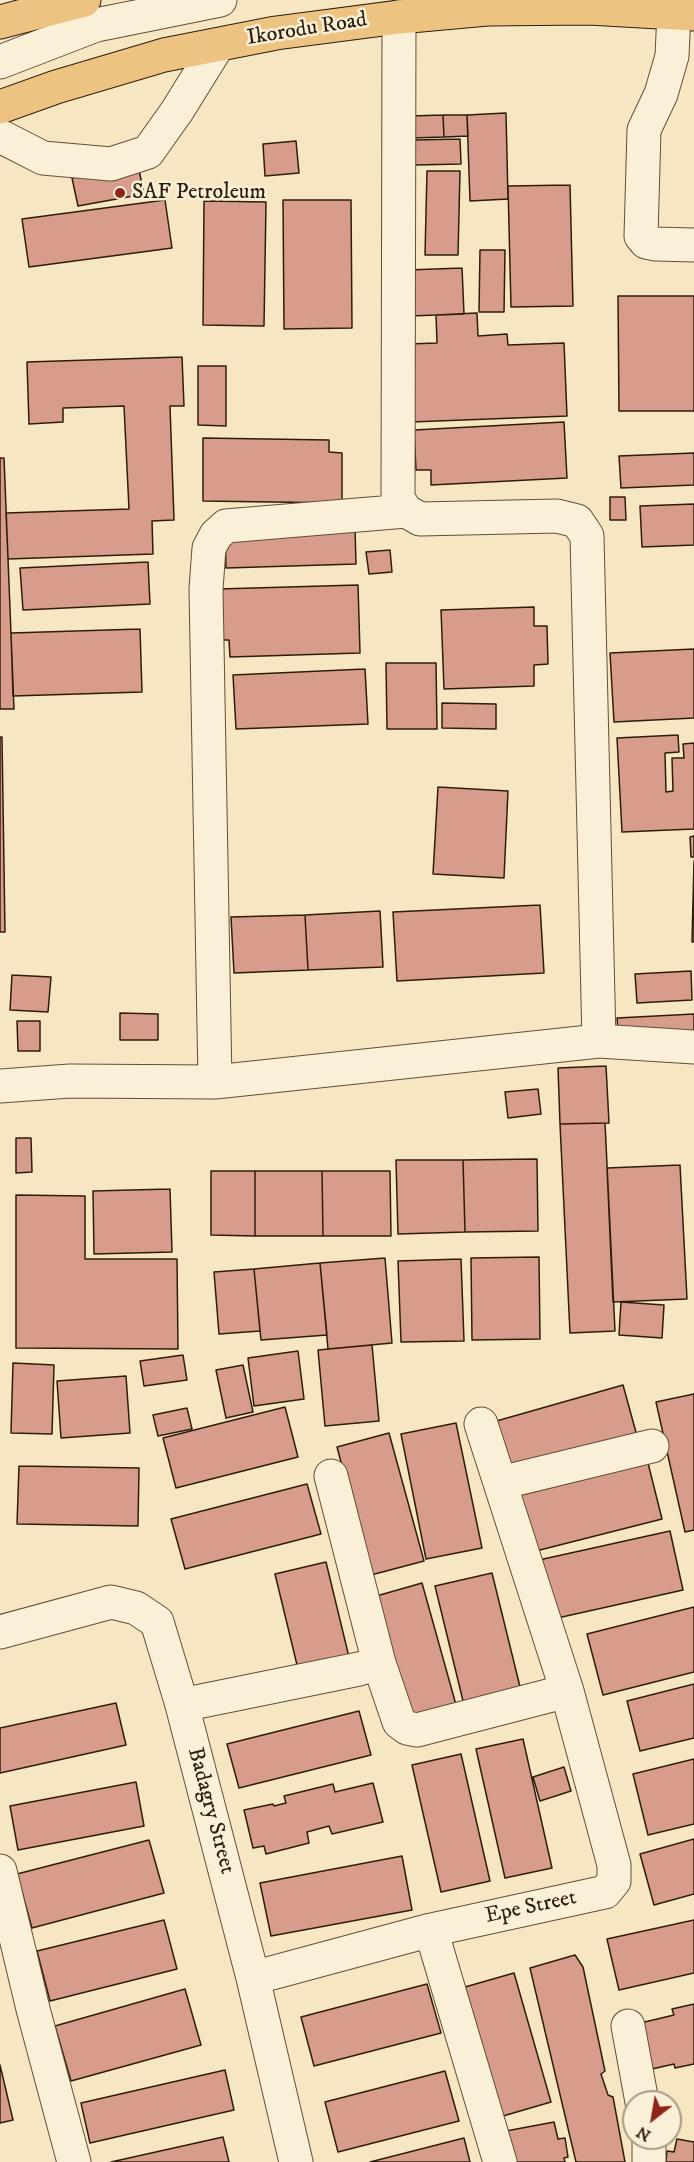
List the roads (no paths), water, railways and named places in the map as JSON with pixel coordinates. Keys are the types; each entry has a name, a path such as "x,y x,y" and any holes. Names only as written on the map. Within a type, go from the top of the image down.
{"highway":[{"path":"0,22 84,0"},
{"name":"Ikorodu Road","path":"0,107 56,87 164,55 276,33 399,17 487,9 589,8 684,13"}],"street":[{"path":"0,62 96,25 220,0"},
{"path":"684,13 661,94 644,130 641,236 646,242 656,244 694,245"},
{"path":"399,17 398,499 406,511 420,519 557,516 577,521 587,537 599,1041"},
{"path":"56,87 0,134 43,158 111,164 148,152 177,111 218,45"},
{"path":"214,1082 206,589 209,548 216,535 226,526 406,511"},
{"path":"0,1086 70,1081 214,1082 599,1041 694,1047"},
{"path":"331,1476 379,1663 399,1722 407,1728 417,1730 567,1691 481,1424"},
{"path":"500,1483 652,1446"},
{"name":"Badagry Street","path":"0,1632 111,1602 136,1608 157,1622 182,1705 254,1978 296,2162"},
{"path":"182,1705 379,1663"},
{"name":"Epe Street","path":"254,1978 431,1930 605,1892 614,1881 614,1865 567,1691"},
{"path":"0,1871 33,2009 74,2162"},
{"path":"431,1930 500,2162"},
{"path":"628,2026 640,2090"}],"place":[{"name":"SAF Petroleum","path":"120,193"}]}
